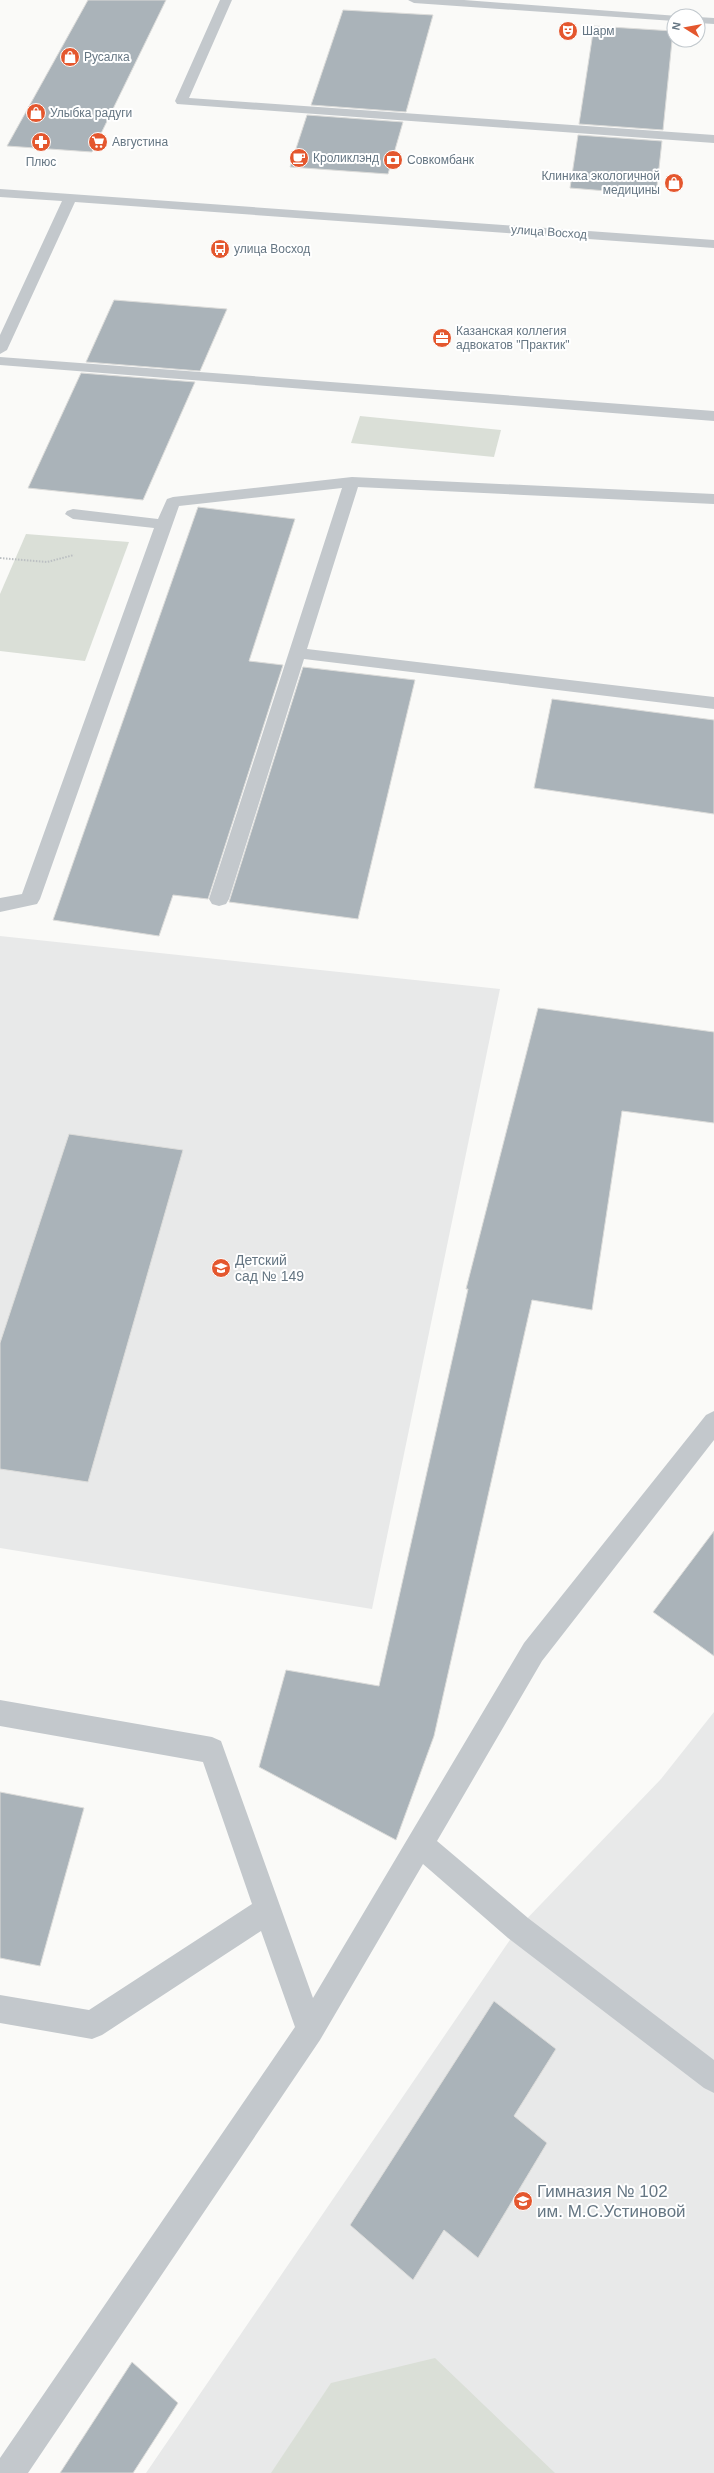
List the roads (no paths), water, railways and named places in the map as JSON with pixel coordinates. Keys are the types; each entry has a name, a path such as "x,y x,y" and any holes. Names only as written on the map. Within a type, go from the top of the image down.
{"street":[{"path":"226,0 181,101 714,139"},
{"path":"414,0 666,17"},
{"name":"улица Восход","path":"0,193 714,244"},
{"path":"0,350 71,197"},
{"path":"0,361 714,416"},
{"path":"0,905 30,899 163,524 173,502 352,482 714,499"},
{"path":"219,898 352,482"},
{"path":"74,514 163,524"},
{"path":"297,653 714,703"},
{"path":"9,2473 310,2030 533,1652 714,1422"},
{"path":"0,1713 212,1750 310,2030"},
{"path":"420,1844 518,1928 714,2078"},
{"path":"0,2009 92,2025 268,1910"}],"place":[{"name":"Шарм","path":"568,31"},
{"name":"Русалка","path":"70,57"},
{"name":"Улыбка радуги","path":"36,113"},
{"name":"Плюс","path":"41,142"},
{"name":"Августина","path":"98,142"},
{"name":"Кроликлэнд","path":"299,158"},
{"name":"Совкомбанк","path":"393,160"},
{"name":"Клиника экологичной медицины","path":"674,183"},
{"name":"улица Восход","path":"220,249"},
{"name":"Казанская коллегия адвокатов \"Практик\"","path":"442,338"},
{"name":"Детский сад № 149","path":"221,1268"},
{"name":"Гимназия № 102 им. М.С.Устиновой","path":"523,2201"}]}
